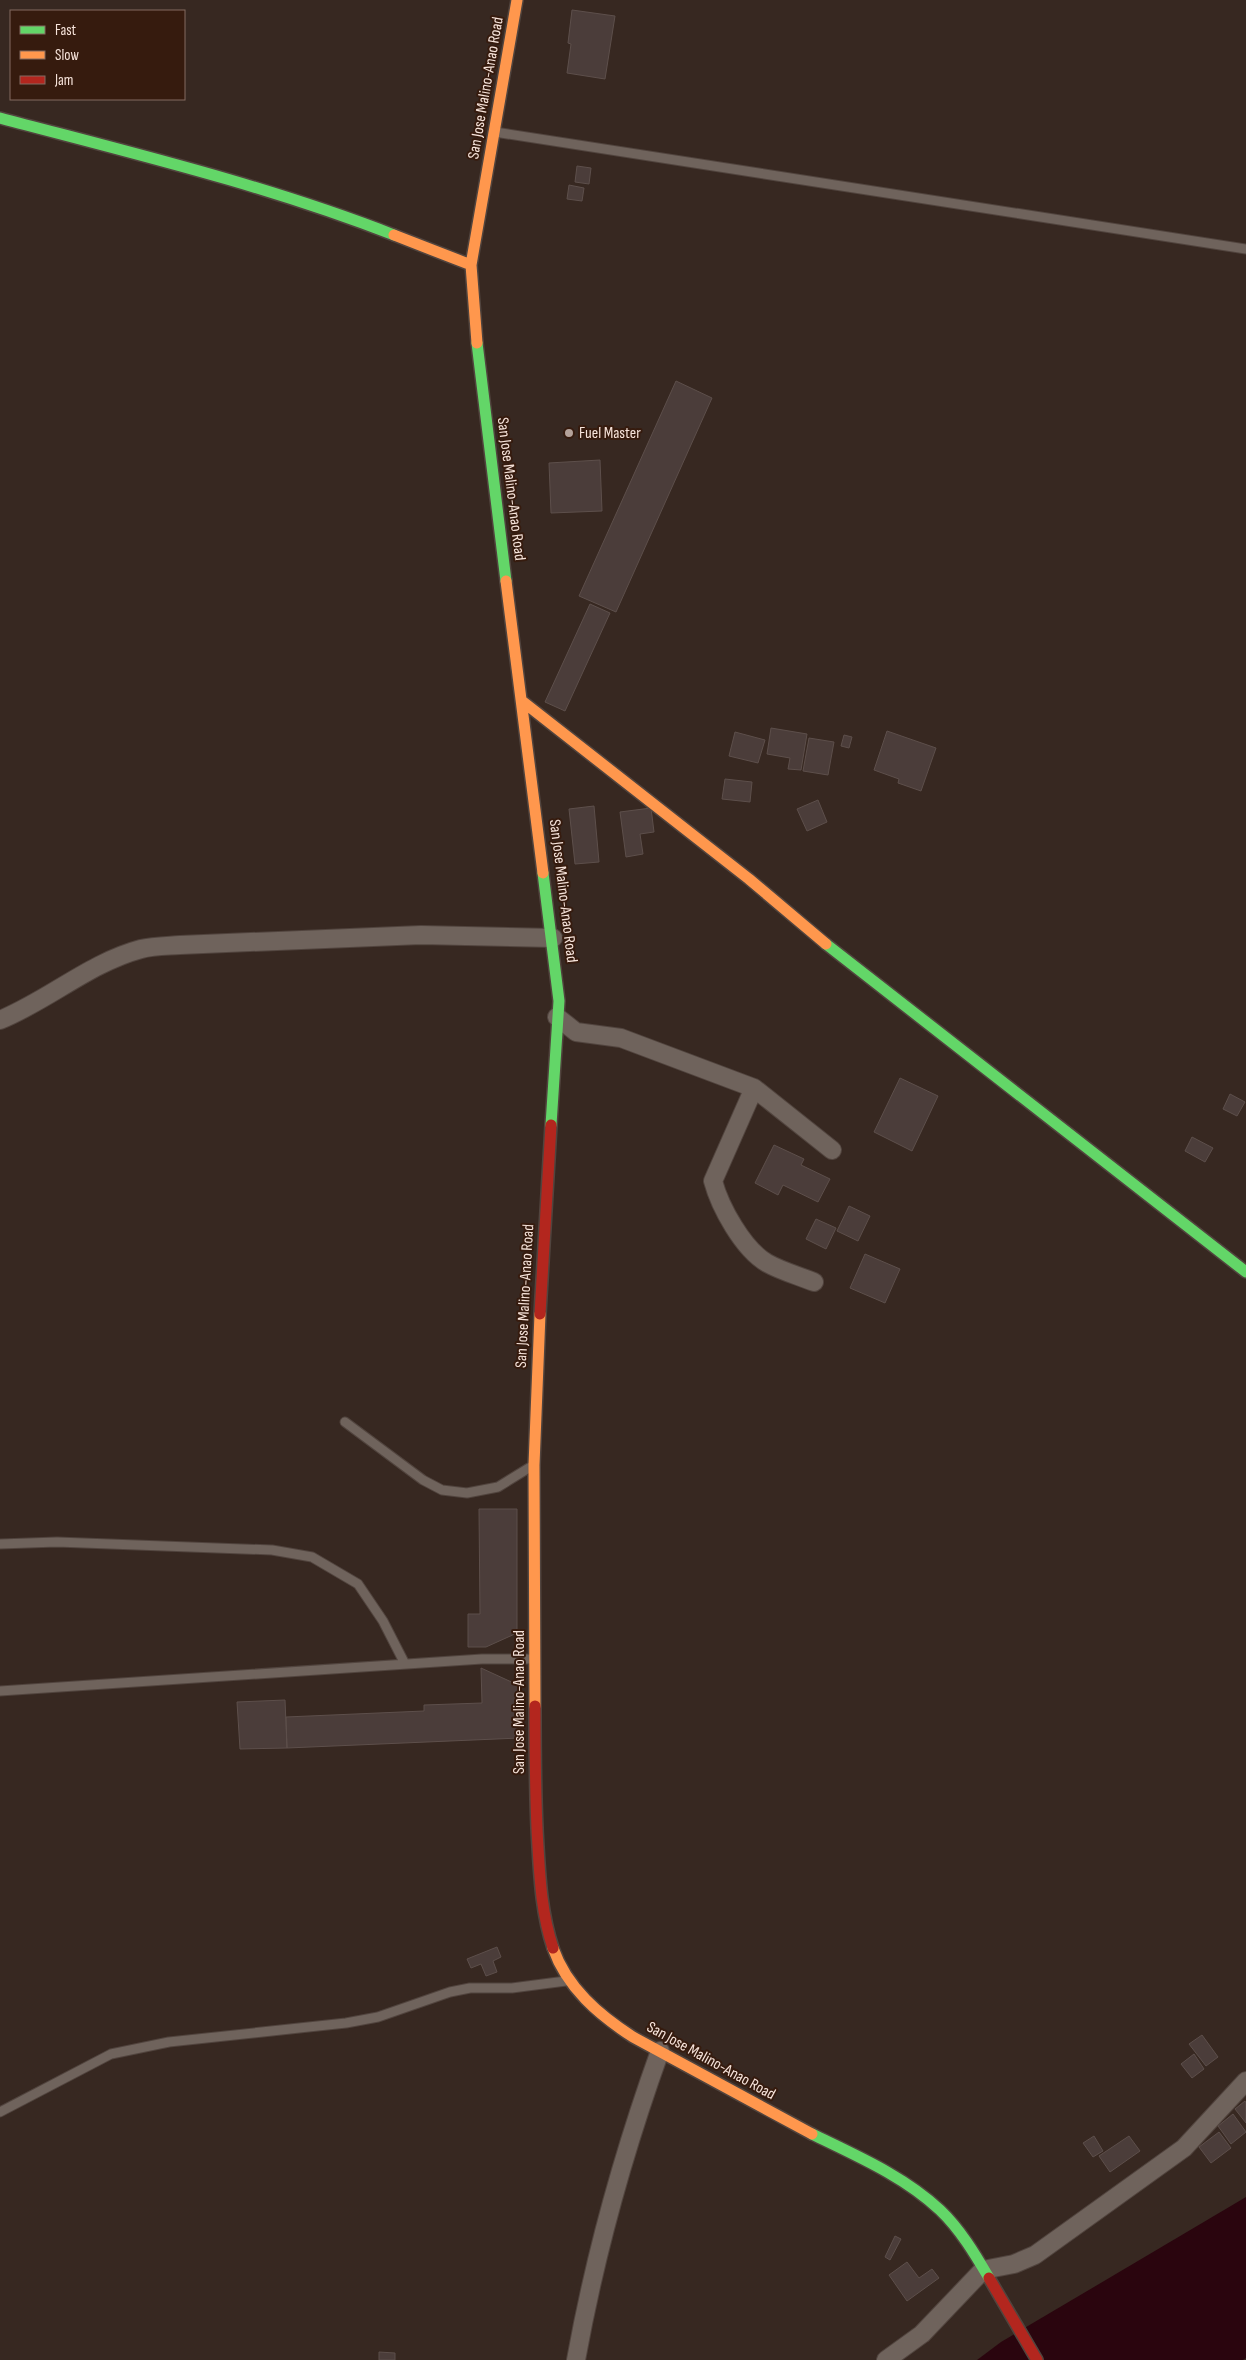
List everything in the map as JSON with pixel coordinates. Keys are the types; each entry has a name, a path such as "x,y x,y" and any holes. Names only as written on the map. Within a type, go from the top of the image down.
{"main road":[{"name":"San Jose Malino-Anao Road","path":"517,0 472,265 478,357 559,1001 541,1274 534,1465 535,1797 541,1896 546,1926 556,1956 569,1981 605,2019 633,2037 907,2187 933,2205 952,2224 983,2270 1037,2360"},
{"path":"0,118 160,160 331,210 472,265"},
{"path":"522,701 749,880 813,933 1246,1272"}],"street":[{"path":"0,1020 20,1012 87,971 142,949 180,945 421,935 552,938"},
{"path":"557,1016 576,1032 620,1038 754,1088 832,1150"},
{"path":"754,1088 713,1181 717,1196 743,1240 755,1254 768,1263 814,1282"},
{"path":"576,2360 583,2321 634,2123 660,2051"},
{"path":"886,2360 922,2334 983,2270 1014,2264 1035,2255 1058,2241 1184,2148 1246,2081"}],"lane":[{"path":"494,132 1246,249"},
{"path":"345,1422 423,1480 442,1490 467,1492 498,1487 534,1465"},
{"path":"0,1544 57,1542 272,1550 312,1557 358,1584 383,1621 405,1664"},
{"path":"0,1691 482,1659 535,1659"},
{"path":"0,2112 111,2054 169,2042 346,2023 378,2017 450,1992 470,1988 512,1988 569,1981"}],"shaded area":[{"path":"1246,2197 1246,2358 1243,2360 977,2360 1001,2342"}],"building":[{"path":"572,10 615,16 605,79 567,73 571,44 568,43"},
{"path":"577,166 591,168 589,184 575,182"},
{"path":"569,185 584,188 582,201 567,199"},
{"path":"676,381 712,398 616,612 579,596"},
{"path":"600,460 602,511 551,513 549,463"},
{"path":"590,604 610,613 565,711 545,702"},
{"path":"771,728 807,734 801,770 788,769 790,758 767,754"},
{"path":"887,731 936,748 921,791 898,783 899,779 874,770"},
{"path":"735,732 765,740 758,763 729,756"},
{"path":"844,735 852,737 849,748 841,746"},
{"path":"809,738 834,742 828,775 803,771"},
{"path":"725,779 752,782 750,802 722,799"},
{"path":"818,800 827,822 807,831 797,809"},
{"path":"594,806 599,862 575,864 569,809"},
{"path":"651,808 654,832 640,834 643,854 626,857 620,812"},
{"path":"900,1078 938,1096 912,1151 874,1132"},
{"path":"1230,1094 1245,1102 1237,1116 1223,1109"},
{"path":"1192,1137 1213,1148 1205,1162 1185,1151"},
{"path":"774,1145 804,1159 801,1165 830,1179 818,1202 783,1185 778,1195 755,1183"},
{"path":"849,1206 870,1216 858,1241 837,1231"},
{"path":"816,1219 836,1228 826,1249 806,1239"},
{"path":"865,1254 900,1269 885,1303 850,1288"},
{"path":"479,1509 517,1509 517,1633 486,1647 468,1647 468,1614 480,1614"},
{"path":"481,1668 518,1685 520,1738 287,1748 286,1717 424,1711 424,1705 482,1703"},
{"path":"285,1700 287,1748 240,1749 237,1702"},
{"path":"497,1947 501,1957 493,1961 497,1972 486,1976 481,1964 471,1968 467,1959"},
{"path":"1202,2035 1218,2057 1206,2066 1189,2044"},
{"path":"1194,2054 1204,2069 1192,2078 1181,2064"},
{"path":"1245,2101 1246,2103 1246,2123 1235,2109"},
{"path":"1233,2114 1246,2132 1231,2144 1218,2126"},
{"path":"1219,2132 1231,2148 1211,2163 1199,2147"},
{"path":"1094,2136 1103,2151 1093,2157 1083,2143"},
{"path":"1129,2136 1140,2151 1110,2172 1099,2156"},
{"path":"895,2236 901,2239 890,2260 885,2257"},
{"path":"907,2262 919,2278 932,2269 939,2278 907,2301 889,2275"},
{"path":"379,2352 395,2353 395,2360 379,2360"}],"traffic: fast":[{"path":"0,118 248,185 394,235"},
{"path":"477,343 506,581"},
{"path":"543,873 559,1001 551,1125"},
{"path":"826,944 1246,1272"},
{"path":"812,2134 879,2167 926,2198 954,2225 973,2251 989,2278"}],"traffic: slow":[{"path":"477,343 471,265 517,0"},
{"path":"394,235 471,265"},
{"path":"506,581 543,873"},
{"path":"522,701 749,879 826,944"},
{"path":"535,1706 534,1465 540,1314"},
{"path":"553,1948 567,1976 576,1988 596,2010 620,2028 633,2037 812,2134"}],"traffic: jam":[{"path":"540,1314 551,1125"},
{"path":"535,1706 537,1829 540,1873 544,1911 553,1948"},
{"path":"989,2278 1037,2360"}],"place":[{"name":"Fuel Master","path":"569,433"}]}
